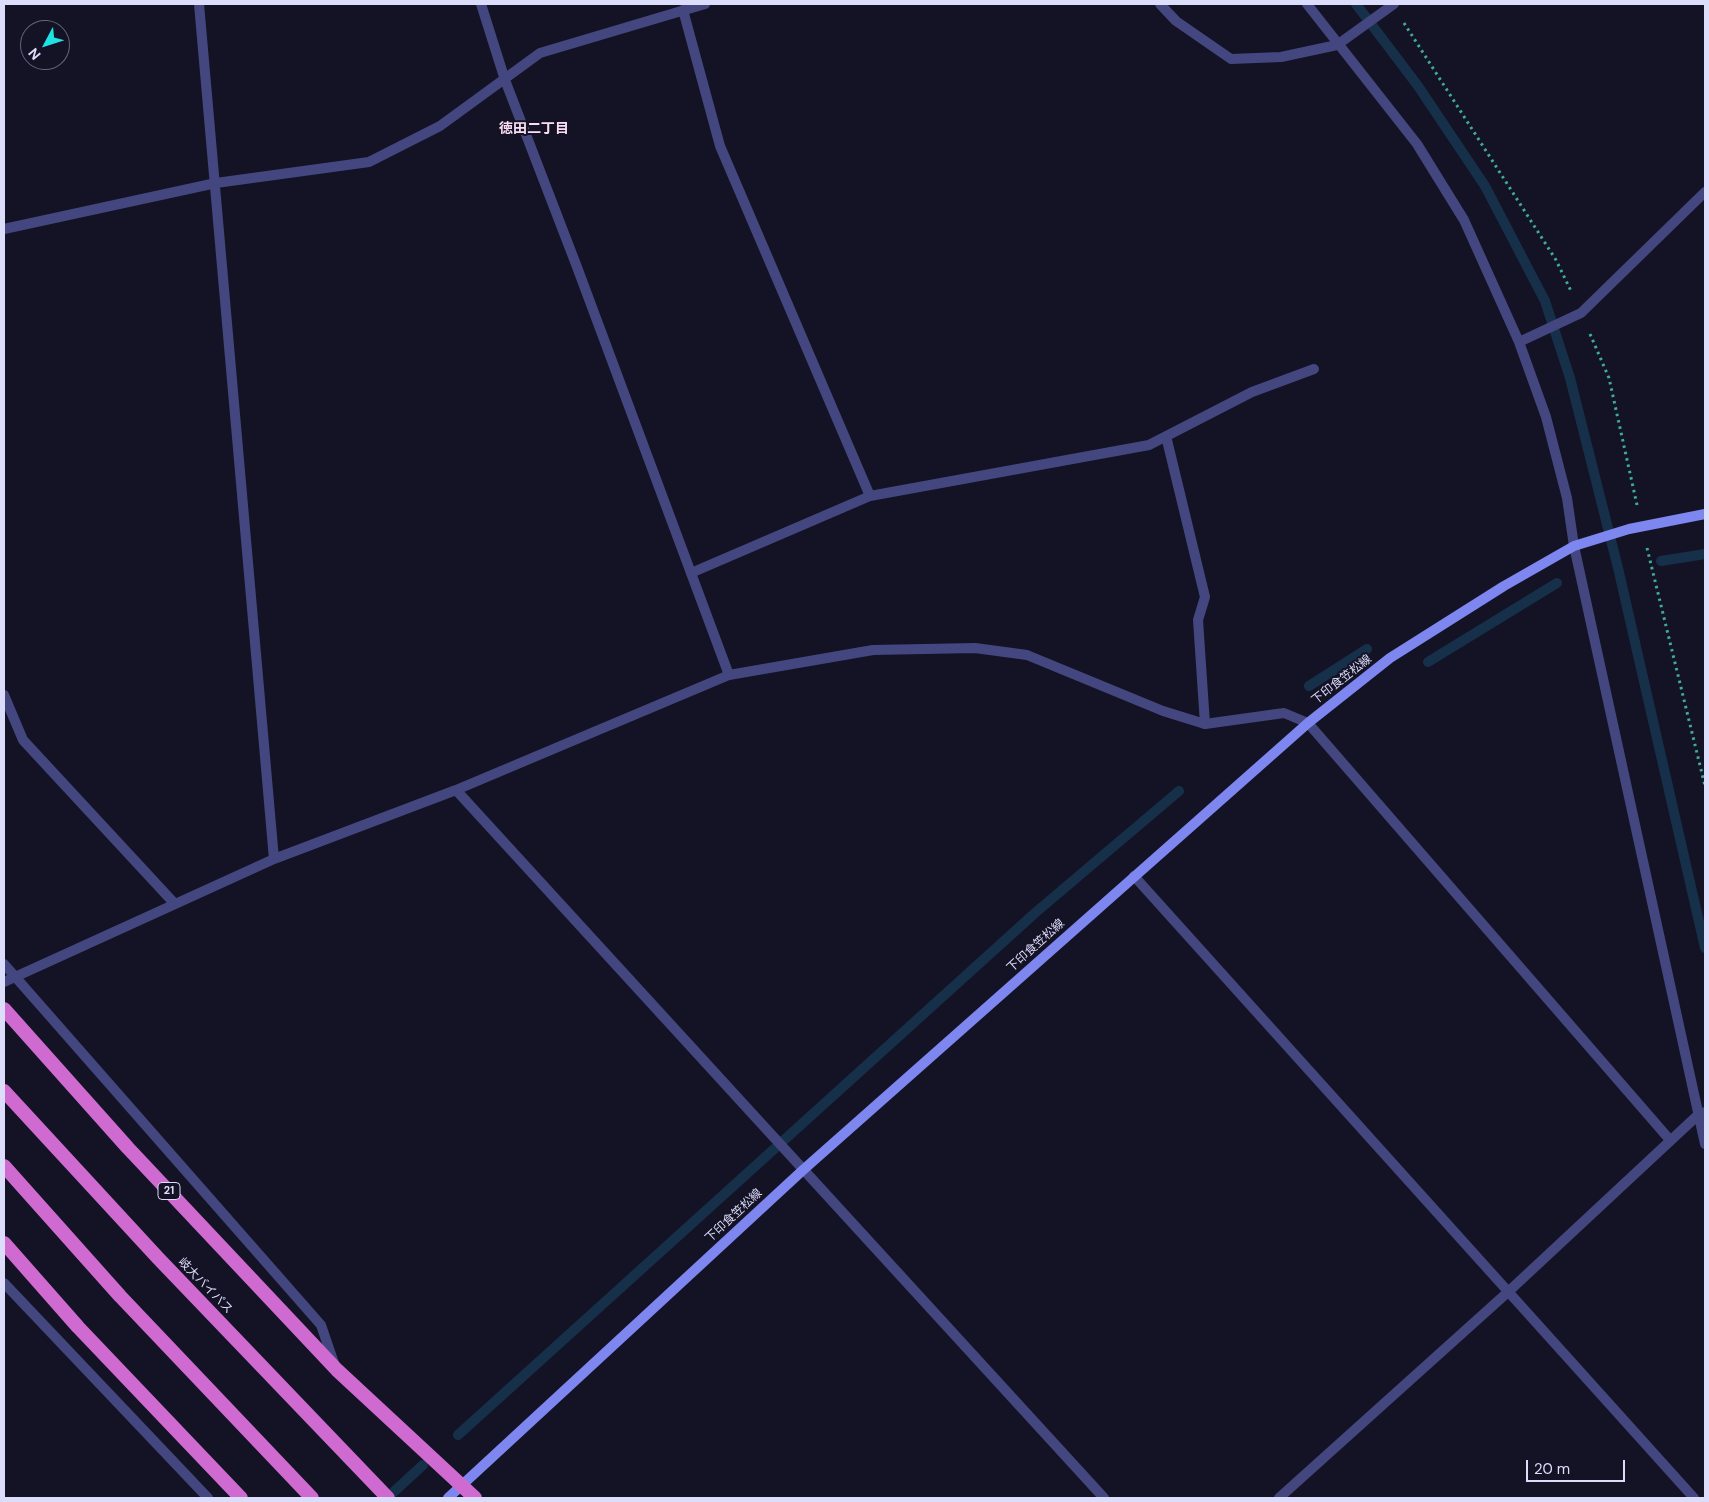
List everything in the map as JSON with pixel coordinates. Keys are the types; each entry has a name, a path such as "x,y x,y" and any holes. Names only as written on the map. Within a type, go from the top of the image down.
{"highway":[{"name":"21","path":"4,1009 128,1148 336,1370 475,1498"},
{"name":"岐大バイパス","path":"4,1090 158,1258 388,1498"},
{"path":"4,1166 120,1296 312,1498"},
{"path":"4,1243 78,1327 241,1498"}],"main road":[{"name":"下印食笠松線","path":"448,1498 803,1170 1308,723 1390,658 1504,586 1574,546 1630,529 1705,514"}],"street":[{"path":"199,4 274,859"},
{"path":"481,4 504,80 574,258 729,674"},
{"path":"4,229 216,183 369,162 440,126 540,54 705,4"},
{"path":"1160,4 1176,21 1230,59 1280,57 1337,45 1390,6"},
{"path":"1307,4 1337,45 1417,144 1464,220 1519,342 1546,417 1567,498 1574,546 1701,1113 1705,1144"},
{"path":"683,10 720,146 870,496"},
{"path":"1519,342 1581,312 1705,192"},
{"path":"691,573 870,496 1149,445 1252,392 1314,369"},
{"path":"1166,436 1206,597 1198,620 1205,724"},
{"path":"4,982 274,859 456,790 729,674 873,650 976,648 1027,655 1163,711 1205,724 1284,713 1308,723 1670,1140"},
{"path":"4,695 23,740 174,903"},
{"path":"456,790 1104,1498"},
{"path":"1134,876 1694,1498"},
{"path":"4,964 321,1325 336,1370"},
{"path":"1279,1498 1508,1292 1701,1113"},
{"path":"4,1283 208,1498"}],"path":[{"path":"1390,6 1556,260 1609,378 1642,527 1705,786"}],"waterway":[{"path":"1356,4 1418,86 1485,186 1545,301 1570,378 1618,568 1705,948"},
{"path":"1661,561 1705,554"},
{"path":"1428,662 1557,583"},
{"path":"1309,686 1367,649"},
{"path":"458,1435 1035,913 1179,791"},
{"path":"387,1498 423,1465"}],"district":[{"name":"徳田二丁目","path":"534,129"}]}
